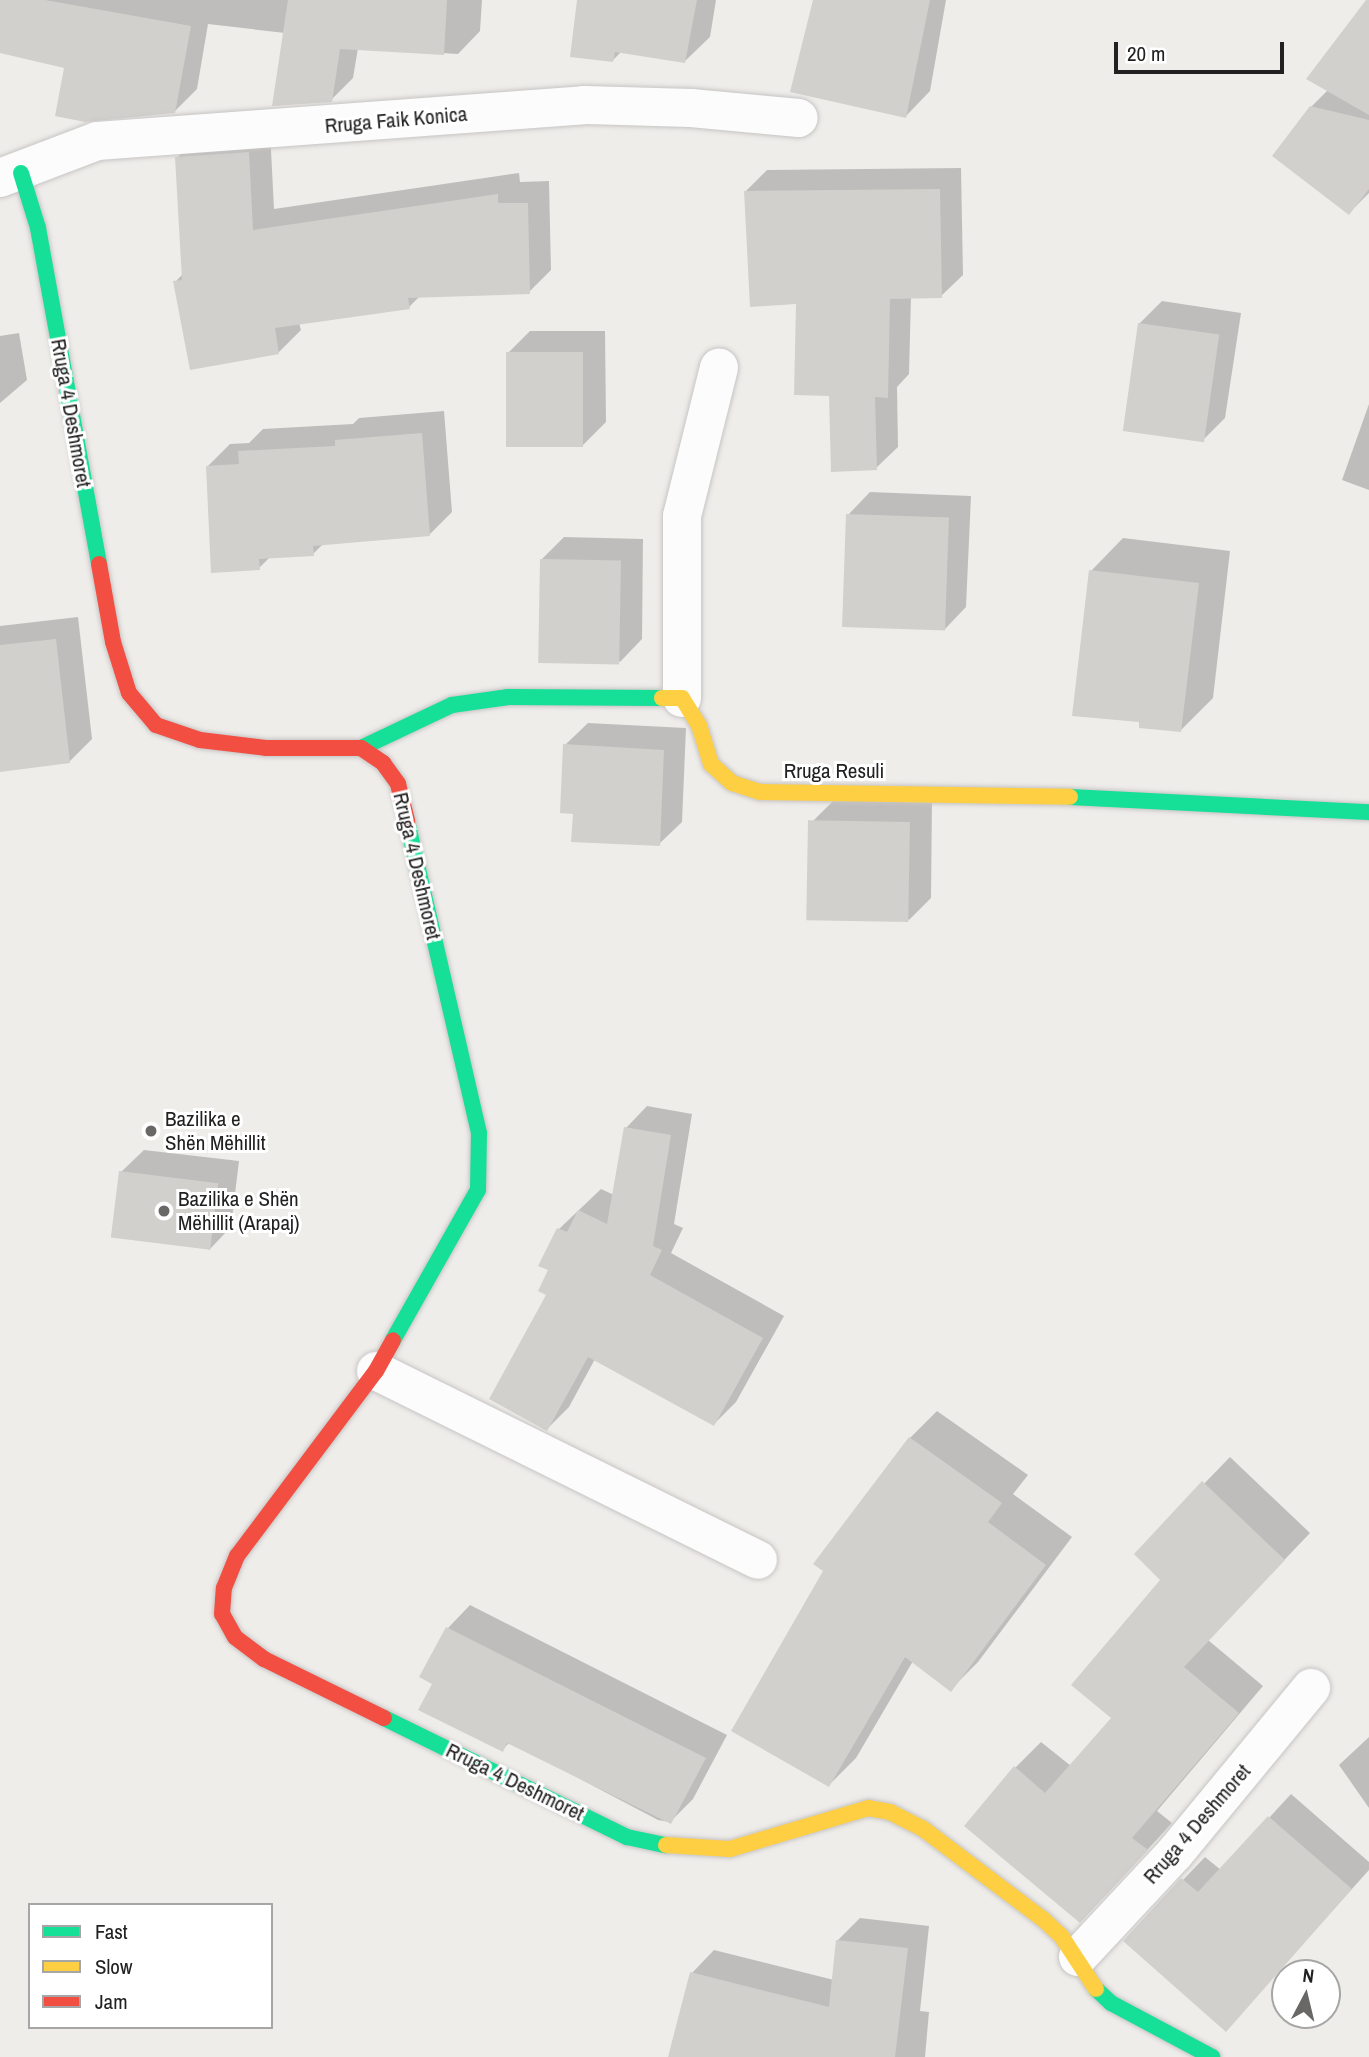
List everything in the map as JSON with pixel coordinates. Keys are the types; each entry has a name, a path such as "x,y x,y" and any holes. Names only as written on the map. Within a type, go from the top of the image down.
{"street":[{"name":"Rruga Faik Konica","path":"10,175 97,141 584,105 691,107 799,118"},
{"name":"Rruga 4 Deshmoret","path":"10,175 37,228 113,642 130,693 156,725 200,740 266,748 361,748 383,763 398,784 479,1133 481,1162 478,1190 376,1371 237,1556 224,1588 222,1614 235,1637 264,1659 627,1837 678,1848 730,1849 868,1808 890,1812 922,1828 1044,1920 1078,1957 1091,1984 1111,2003 1212,2057"},
{"path":"361,748 453,705 508,697 682,698 682,516 719,368"},
{"name":"Rruga Resuli","path":"682,698 699,725 711,764 733,783 760,792 957,792 1369,812"},
{"path":"376,1371 758,1560"},
{"name":"Rruga 4 Deshmoret","path":"1078,1957 1175,1853 1311,1688"}],"building":[{"path":"0,0 45,0 191,26 175,113 85,122 55,116 64,68 0,53"},
{"path":"288,0 447,0 444,55 340,49 332,102 272,106"},
{"path":"577,0 697,0 685,63 615,52 613,62 570,57"},
{"path":"813,0 930,0 906,118 790,92"},
{"path":"1366,0 1369,0 1369,115 1306,79"},
{"path":"1310,106 1369,120 1369,189 1349,215 1272,156"},
{"path":"249,152 253,230 498,194 498,203 528,203 530,294 408,298 410,309 275,328 279,354 190,370 173,281 182,280 175,157"},
{"path":"940,189 942,298 890,299 888,398 875,397 877,470 831,472 829,396 794,395 796,304 750,307 744,191"},
{"path":"1138,323 1219,334 1204,442 1123,431"},
{"path":"506,352 583,352 583,447 506,447"},
{"path":"422,433 430,536 313,546 314,556 259,559 260,570 211,573 206,466 239,464 238,451 335,446 335,440"},
{"path":"846,514 949,518 945,631 842,627"},
{"path":"540,559 621,560 619,664 538,663"},
{"path":"1089,570 1199,583 1181,732 1139,728 1139,722 1072,716"},
{"path":"56,639 70,763 0,772 0,645"},
{"path":"563,744 664,750 660,846 571,842 573,814 560,813"},
{"path":"808,820 910,822 908,922 806,920"},
{"path":"624,1127 671,1135 653,1246 662,1250 650,1275 763,1338 714,1426 588,1357 547,1431 489,1399 546,1295 538,1291 548,1270 538,1266 557,1228 567,1232 578,1210 607,1224"},
{"name":"Bazilika e Shën Mëhillit (Arapaj)","path":"119,1171 218,1183 210,1250 111,1238"},
{"path":"909,1437 1002,1503 988,1522 1046,1565 951,1692 905,1657 829,1787 731,1731 823,1571 813,1564"},
{"path":"1202,1481 1285,1560 1184,1667 1239,1713 1132,1838 1148,1850 1080,1923 964,1826 1014,1766 1045,1793 1111,1718 1071,1685 1160,1580 1134,1554"},
{"path":"446,1627 706,1758 671,1824 507,1743 503,1752 418,1710 432,1684 419,1677"},
{"path":"1268,1816 1352,1889 1290,1959 1271,1959 1271,1981 1226,2032 1123,1941 1181,1878 1198,1892"},
{"path":"836,1940 908,1948 895,2057 668,2057 690,1972 829,2007"}],"traffic: fast":[{"path":"21,173 38,228 99,564"},
{"path":"361,748 452,705 508,697 662,698"},
{"path":"1070,797 1369,812"},
{"path":"393,1340 478,1190 479,1133 407,821"},
{"path":"384,1718 627,1837 666,1845"},
{"path":"1096,1989 1111,2003 1212,2057"}],"traffic: slow":[{"path":"662,698 682,698 699,725 711,764 732,783 760,792 1070,797"},
{"path":"666,1845 730,1849 868,1808 890,1812 922,1828 1044,1920 1062,1937 1096,1989"}],"traffic: jam":[{"path":"99,564 113,642 129,693 156,725 200,740 266,748 361,748 383,763 398,784 407,821"},
{"path":"384,1718 264,1659 235,1637 222,1614 224,1588 237,1556 376,1371 393,1340"}],"place":[{"name":"Bazilika e Shën Mëhillit","path":"151,1131"},
{"name":"Bazilika e Shën Mëhillit (Arapaj)","path":"164,1211"}]}
